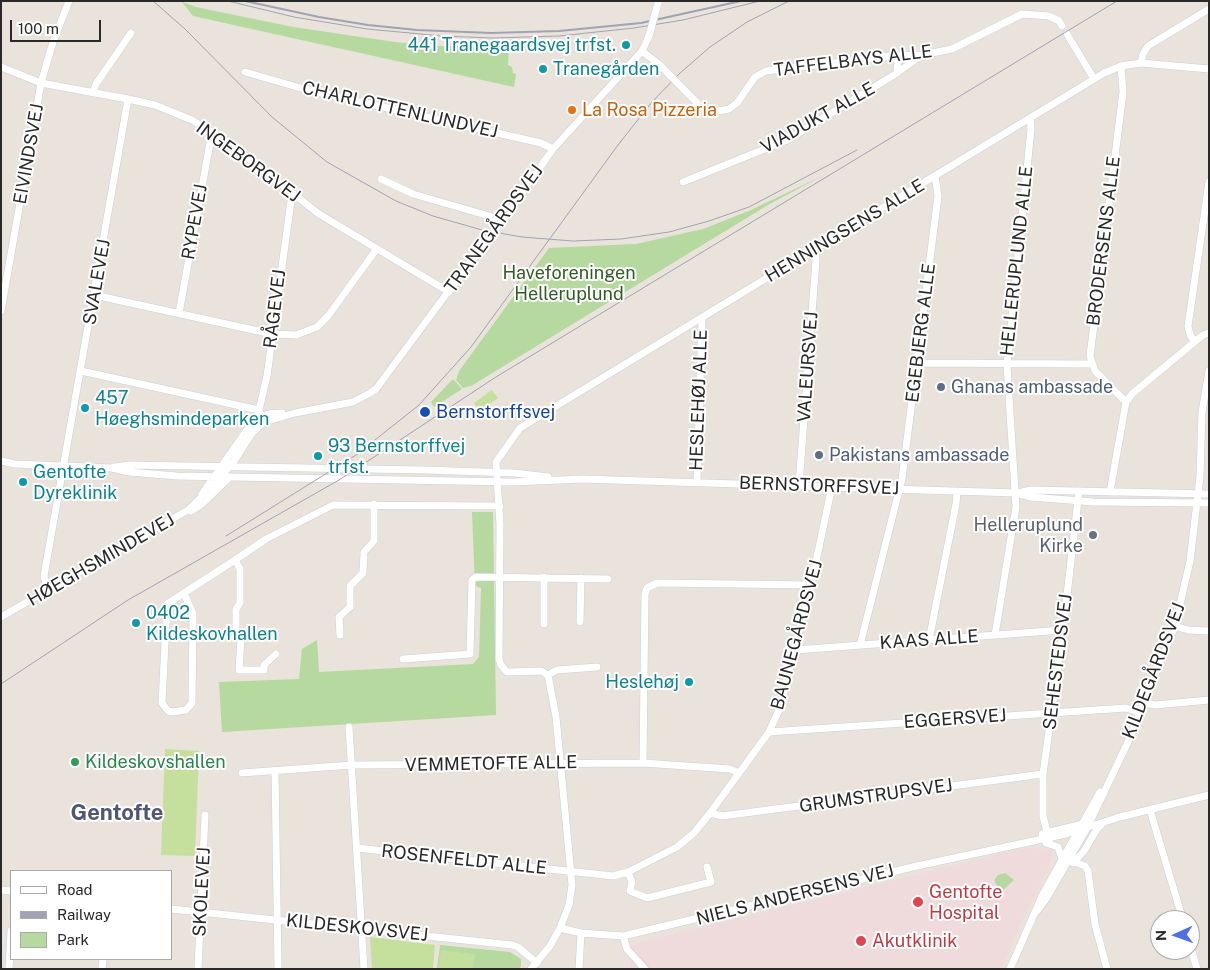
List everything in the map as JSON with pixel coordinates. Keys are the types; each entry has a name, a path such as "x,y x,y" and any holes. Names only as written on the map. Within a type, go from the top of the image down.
{"street":[{"name":"EIVINDSVEJ","path":"1,311 41,83 53,42 69,1"},
{"name":"TRANEGÅRDSVEJ","path":"261,416 270,413 295,413 353,402 376,389 503,220 553,149 642,51 649,36 658,2"},
{"path":"1141,63 1142,54 1148,46 1209,9"},
{"name":"TAFFELBAYS ALLE","path":"642,51 661,66 699,106 712,112 729,109 737,103 755,77 766,71 892,56 922,55 962,45 1022,14 1049,16 1059,21 1062,26"},
{"path":"93,92 96,84 131,33"},
{"path":"1067,34 1094,79"},
{"name":"VIADUKT ALLE","path":"683,182 787,140 897,73 922,55"},
{"path":"892,56 898,62 897,73"},
{"name":"HENNINGSENS ALLE","path":"548,675 542,671 512,673 503,669 500,660 500,506 497,460 520,428 1094,79 1121,66 1141,63 1209,69"},
{"name":"INGEBORGVEJ","path":"1,66 41,83 128,99 172,112 212,132 292,194 376,250 449,292"},
{"name":"BRODERSENS ALLE","path":"1091,364 1090,356 1123,92 1121,66"},
{"name":"CHARLOTTENLUNDVEJ","path":"245,72 304,89 541,142 553,149"},
{"name":"SVALEVEJ","path":"48,590 44,576 128,99"},
{"name":"HELLERUPLUND ALLE","path":"995,635 1016,507 1007,365 1031,129 1030,118"},
{"name":"RYPEVEJ","path":"179,313 212,132"},
{"name":"EGEBJERG ALLE","path":"860,645 900,490 938,196 934,176"},
{"path":"381,179 413,194 503,220"},
{"path":"1195,341 1190,335 1188,326 1209,182"},
{"name":"RÅGEVEJ","path":"261,416 292,194"},
{"name":"VALEURSVEJ","path":"800,485 816,260 815,249"},
{"path":"94,295 272,334 296,335 317,327 328,316 376,250"},
{"name":"HESLEHØJ ALLE","path":"697,482 702,318"},
{"path":"1110,492 1126,402 1133,393 1195,341 1209,333"},
{"path":"917,363 1091,364 1126,402"},
{"path":"81,371 261,416"},
{"name":"KILDEGÅRDSVEJ","path":"1037,911 1064,869 1084,826 1119,762 1175,626 1188,572 1198,494 1202,412 1209,371"},
{"path":"216,477 220,467 246,430 261,416"},
{"path":"216,477 229,467 261,416"},
{"name":"BERNSTORFFSVEJ","path":"1,461 15,464 112,468 160,475 216,477 497,482 563,478"},
{"name":"BERNSTORFFSVEJ","path":"1,467 15,464"},
{"name":"BERNSTORFFSVEJ","path":"112,468 129,465 497,472 563,478 832,486 1015,494 1078,501 1209,503"},
{"name":"HØEGHSMINDEVEJ","path":"1,617 183,513 199,500 216,477"},
{"path":"183,513 196,509 230,477"},
{"name":"BAUNEGÅRDSVEJ","path":"572,872 613,876 628,872 677,847 694,833 710,813 769,732 784,697 832,486"},
{"name":"BERNSTORFFSVEJ","path":"1015,494 1031,490 1209,494"},
{"name":"SEHESTEDSVEJ","path":"1048,838 1041,797 1043,774 1063,630 1079,491"},
{"path":"929,640 957,492"},
{"path":"184,593 192,606 194,623 192,703 186,710 172,712 162,704 165,609 167,604 266,539 325,507 342,503 500,506"},
{"path":"340,635 339,617 350,607 350,586 364,573 364,552 374,541 374,504"},
{"path":"235,560 240,568 240,603 236,609 236,631 241,638 239,670 264,670 264,665 276,654"},
{"path":"403,659 470,654 472,580 476,577 608,579"},
{"path":"544,577 544,624"},
{"path":"580,622 581,578"},
{"path":"643,763 645,594 647,588 657,582 811,585"},
{"path":"1175,626 1188,630 1209,631"},
{"name":"KAAS ALLE","path":"795,650 1063,630"},
{"path":"532,969 560,928 569,905 572,872 556,716 548,675 557,670 597,667"},
{"path":"1144,703 1155,705 1209,700"},
{"name":"EGGERSVEJ","path":"769,732 1126,708 1140,712"},
{"path":"349,727 364,969"},
{"name":"VEMMETOFTE ALLE","path":"242,773 352,765 643,763 730,769 739,773"},
{"path":"275,771 278,969"},
{"name":"GRUMSTRUPSVEJ","path":"710,813 722,816 1043,774"},
{"name":"NIELS ANDERSENS VEJ","path":"560,928 581,933 623,936 1028,840 1048,838 1084,826 1209,795"},
{"path":"1150,810 1179,910"},
{"name":"SKOLEVEJ","path":"198,969 206,815"},
{"name":"NIELS ANDERSENS VEJ","path":"1084,826 1120,817"},
{"name":"KILDEGÅRDSVEJ","path":"1064,869 1075,862 1097,829 1105,822"},
{"name":"KILDEGÅRDSVEJ","path":"1010,969 1043,894 1062,859 1084,826"},
{"path":"1028,840 1048,838 1058,847 1062,859"},
{"name":"ROSENFELDT ALLE","path":"356,848 572,872"},
{"path":"1075,862 1085,866 1088,871 1095,924 1106,969"},
{"path":"628,872 632,882 630,891 647,898 711,882 707,867"},
{"name":"KILDESKOVSVEJ","path":"172,909 512,945 518,947 537,963"},
{"path":"579,969 581,933"},
{"path":"623,936 627,949 645,969"},
{"path":"9,969 10,950"}],"shaded area":[{"name":"Gentofte Hospital","path":"1025,848 1048,849 1052,851 1050,864 1024,916 1001,969 631,969 629,947 634,944"}],"green space":[{"path":"182,2 196,7 293,27 395,42 431,46 509,46 508,65 512,67 513,73 516,74 514,87 193,16"},
{"name":"Haveforeningen Helleruplund","path":"822,176 768,205 471,386 463,388 456,380 459,371 549,248 636,244 703,229 751,210"},
{"path":"453,379 462,389 434,407 431,402"},
{"path":"492,390 498,398 480,411 474,403"},
{"path":"472,512 493,512 496,715 222,732 219,682 299,679 302,649 317,640 319,672 473,664 479,657 481,588 475,586"},
{"path":"165,749 199,751 195,856 161,855"},
{"path":"1005,873 1014,880 1002,891 995,883 995,879 998,875"},
{"path":"370,937 435,945 433,969 372,969"},
{"path":"440,945 510,952 521,959 521,966 519,969 437,969"},
{"path":"441,950 475,954 473,969 438,969"}],"tram line":[{"path":"153,1 185,29 272,117 327,162 396,201 433,216 482,230 522,237 573,241 621,239 669,232 749,207 857,150"},
{"path":"228,1 294,17 367,29 442,36 492,38 559,36 634,28 683,20 760,1"},
{"path":"226,536 356,455 419,405 471,347 618,145 652,102 679,74 710,47 747,22 789,1"},
{"path":"1,684 128,600 339,480 496,377 1117,1"}],"railway":[{"path":"245,1 319,17 368,25 417,30 491,33 559,31 641,23 741,1"}],"place":[{"name":"441 Tranegaardsvej trfst.","path":"626,45"},
{"name":"Tranegården","path":"543,69"},
{"name":"La Rosa Pizzeria","path":"572,110"},
{"name":"Ghanas ambassade","path":"941,387"},
{"name":"457 Høeghsmindeparken","path":"85,408"},
{"name":"Bernstorffsvej","path":"425,412"},
{"name":"Pakistans ambassade","path":"819,455"},
{"name":"93 Bernstorffvej trfst.","path":"318,456"},
{"name":"Gentofte Dyreklinik","path":"23,482"},
{"name":"Helleruplund Kirke","path":"1093,535"},
{"name":"0402 Kildeskovhallen","path":"136,623"},
{"name":"Heslehøj","path":"689,682"},
{"name":"Kildeskovshallen","path":"75,762"},
{"name":"Gentofte Hospital","path":"918,902"},
{"name":"Akutklinik","path":"861,941"}],"district":[{"name":"Gentofte","path":"117,813"}]}
